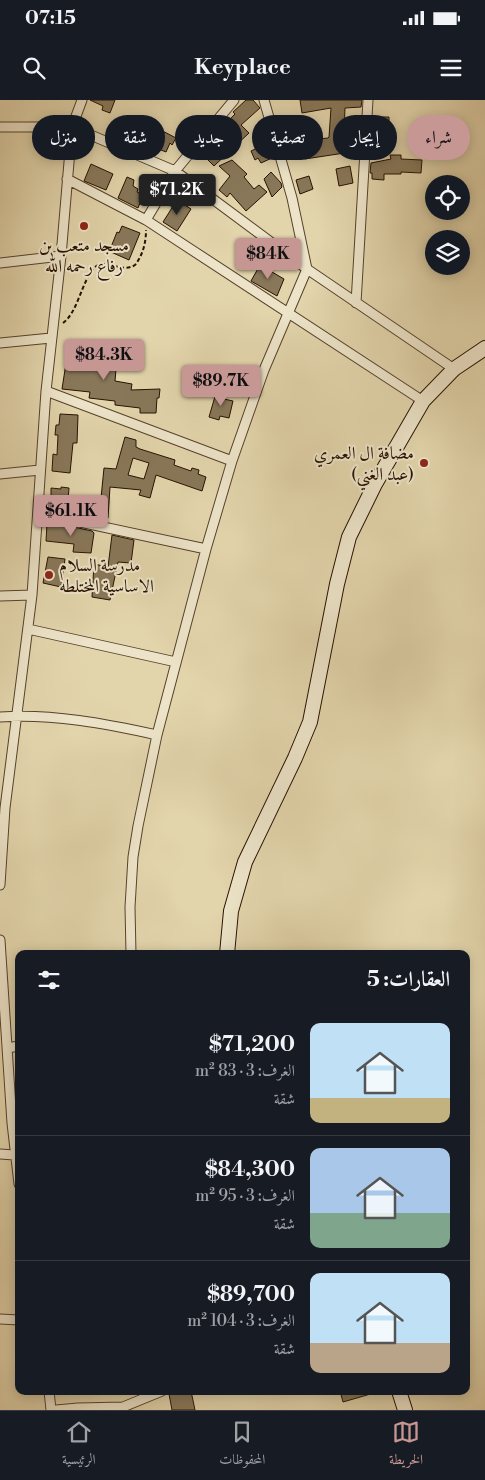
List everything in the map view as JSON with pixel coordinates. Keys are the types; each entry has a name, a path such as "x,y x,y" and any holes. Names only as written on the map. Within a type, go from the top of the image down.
{"street":[{"path":"76,115 82,100"},
{"path":"146,220 175,171 234,100"},
{"path":"131,950 130,907 133,857 157,735 206,549 232,461 264,370 307,268 292,198 264,100"},
{"path":"356,303 368,100"},
{"path":"0,127 32,127"},
{"path":"95,137 175,171 356,303 454,369"},
{"path":"0,884 2,808 17,716 32,595 46,390 61,256 69,160"},
{"path":"67,179 146,220 423,401"},
{"path":"0,263 61,256"},
{"path":"0,343 51,338"},
{"path":"227,950 231,911 244,862 296,758 310,722 349,538 375,484 423,401 454,369 485,348"},
{"path":"46,390 232,461"},
{"path":"0,474 40,470"},
{"path":"38,513 206,549"},
{"path":"0,596 32,595"},
{"path":"28,629 176,662"},
{"path":"0,717 17,716 93,722 157,735"},
{"path":"0,940 2,1006 15,1161"},
{"path":"7,1048 15,1047"},
{"path":"0,1154 14,1155"},
{"path":"0,1319 15,1320"},
{"path":"49,1395 51,1410"},
{"path":"56,1410 123,1407 152,1395"},
{"path":"400,1395 405,1410"}],"path":[{"path":"53,324 66,321 94,268 100,264 125,268 135,265 142,252 146,238 146,220"}],"building":[{"path":"90,100 115,100 110,113 102,110 103,106"},
{"path":"246,100 253,100 260,108 242,124 242,115 234,115 233,112"},
{"path":"300,100 362,100 361,107 345,108 345,115 333,115 333,155 323,156 323,138 329,137 331,108 302,113"},
{"path":"242,126 249,133 242,140"},
{"path":"165,132 175,137 165,152"},
{"path":"397,155 401,155 401,159 422,160 421,173 401,172 401,174 384,174 384,180 372,179 372,173 370,173 371,163 397,160"},
{"path":"208,160 220,160 214,166"},
{"path":"232,160 247,174 244,177 254,189 259,185 267,192 246,211 230,193 227,197 219,190 230,176 219,166"},
{"path":"91,164 113,174 106,190 84,181"},
{"path":"350,166 353,183 339,186 336,169"},
{"path":"271,172 281,183 282,187 272,197 264,179"},
{"path":"309,176 313,189 300,194 296,180"},
{"path":"127,177 134,180 133,186 138,189 137,192 143,195 138,208 118,198"},
{"path":"177,200 191,209 177,231 163,222"},
{"path":"122,226 140,233 129,260 111,252 117,232 119,233"},
{"path":"260,265 284,279 277,296 251,281"},
{"path":"69,344 87,348 86,354 117,357 115,381 132,384 131,390 160,389 156,413 140,413 140,408 115,405 115,401 89,398 90,392 62,389"},
{"path":"216,393 225,395 224,399 233,401 229,418 220,416 219,420 209,417"},
{"path":"60,414 78,415 77,443 73,443 70,473 52,471 53,454 57,455 58,435 55,435 56,425 59,425"},
{"path":"125,437 136,440 136,447 140,449 175,460 174,465 191,471 192,468 199,470 198,474 206,477 202,491 156,475 150,498 139,495 141,490 110,487 108,518 102,518 101,520 89,517 90,497 101,498 104,468 116,469","holes":["133,458 149,463 144,479 128,475"]},
{"path":"61,487 69,488 67,513 59,511 59,504 47,503 51,497 51,488 61,489"},
{"path":"51,522 92,531 94,533 91,553 73,552 74,544 46,541 47,524 51,524"},
{"path":"112,535 134,540 131,563 118,562 110,600 92,597 94,564 108,567"},
{"path":"48,557 65,559 61,587 43,583"},
{"path":"169,1395 192,1395 195,1410 172,1410"},
{"path":"341,1395 367,1395 343,1402"}],"place":[{"name":"مسجد متعب بن رفاع رحمه الله","path":"84,226"},
{"name":"مضافة ال العمري (عبد الغني)","path":"424,463"},
{"name":"مدرسة السلام الاساسية المختلطه","path":"49,575"}]}
